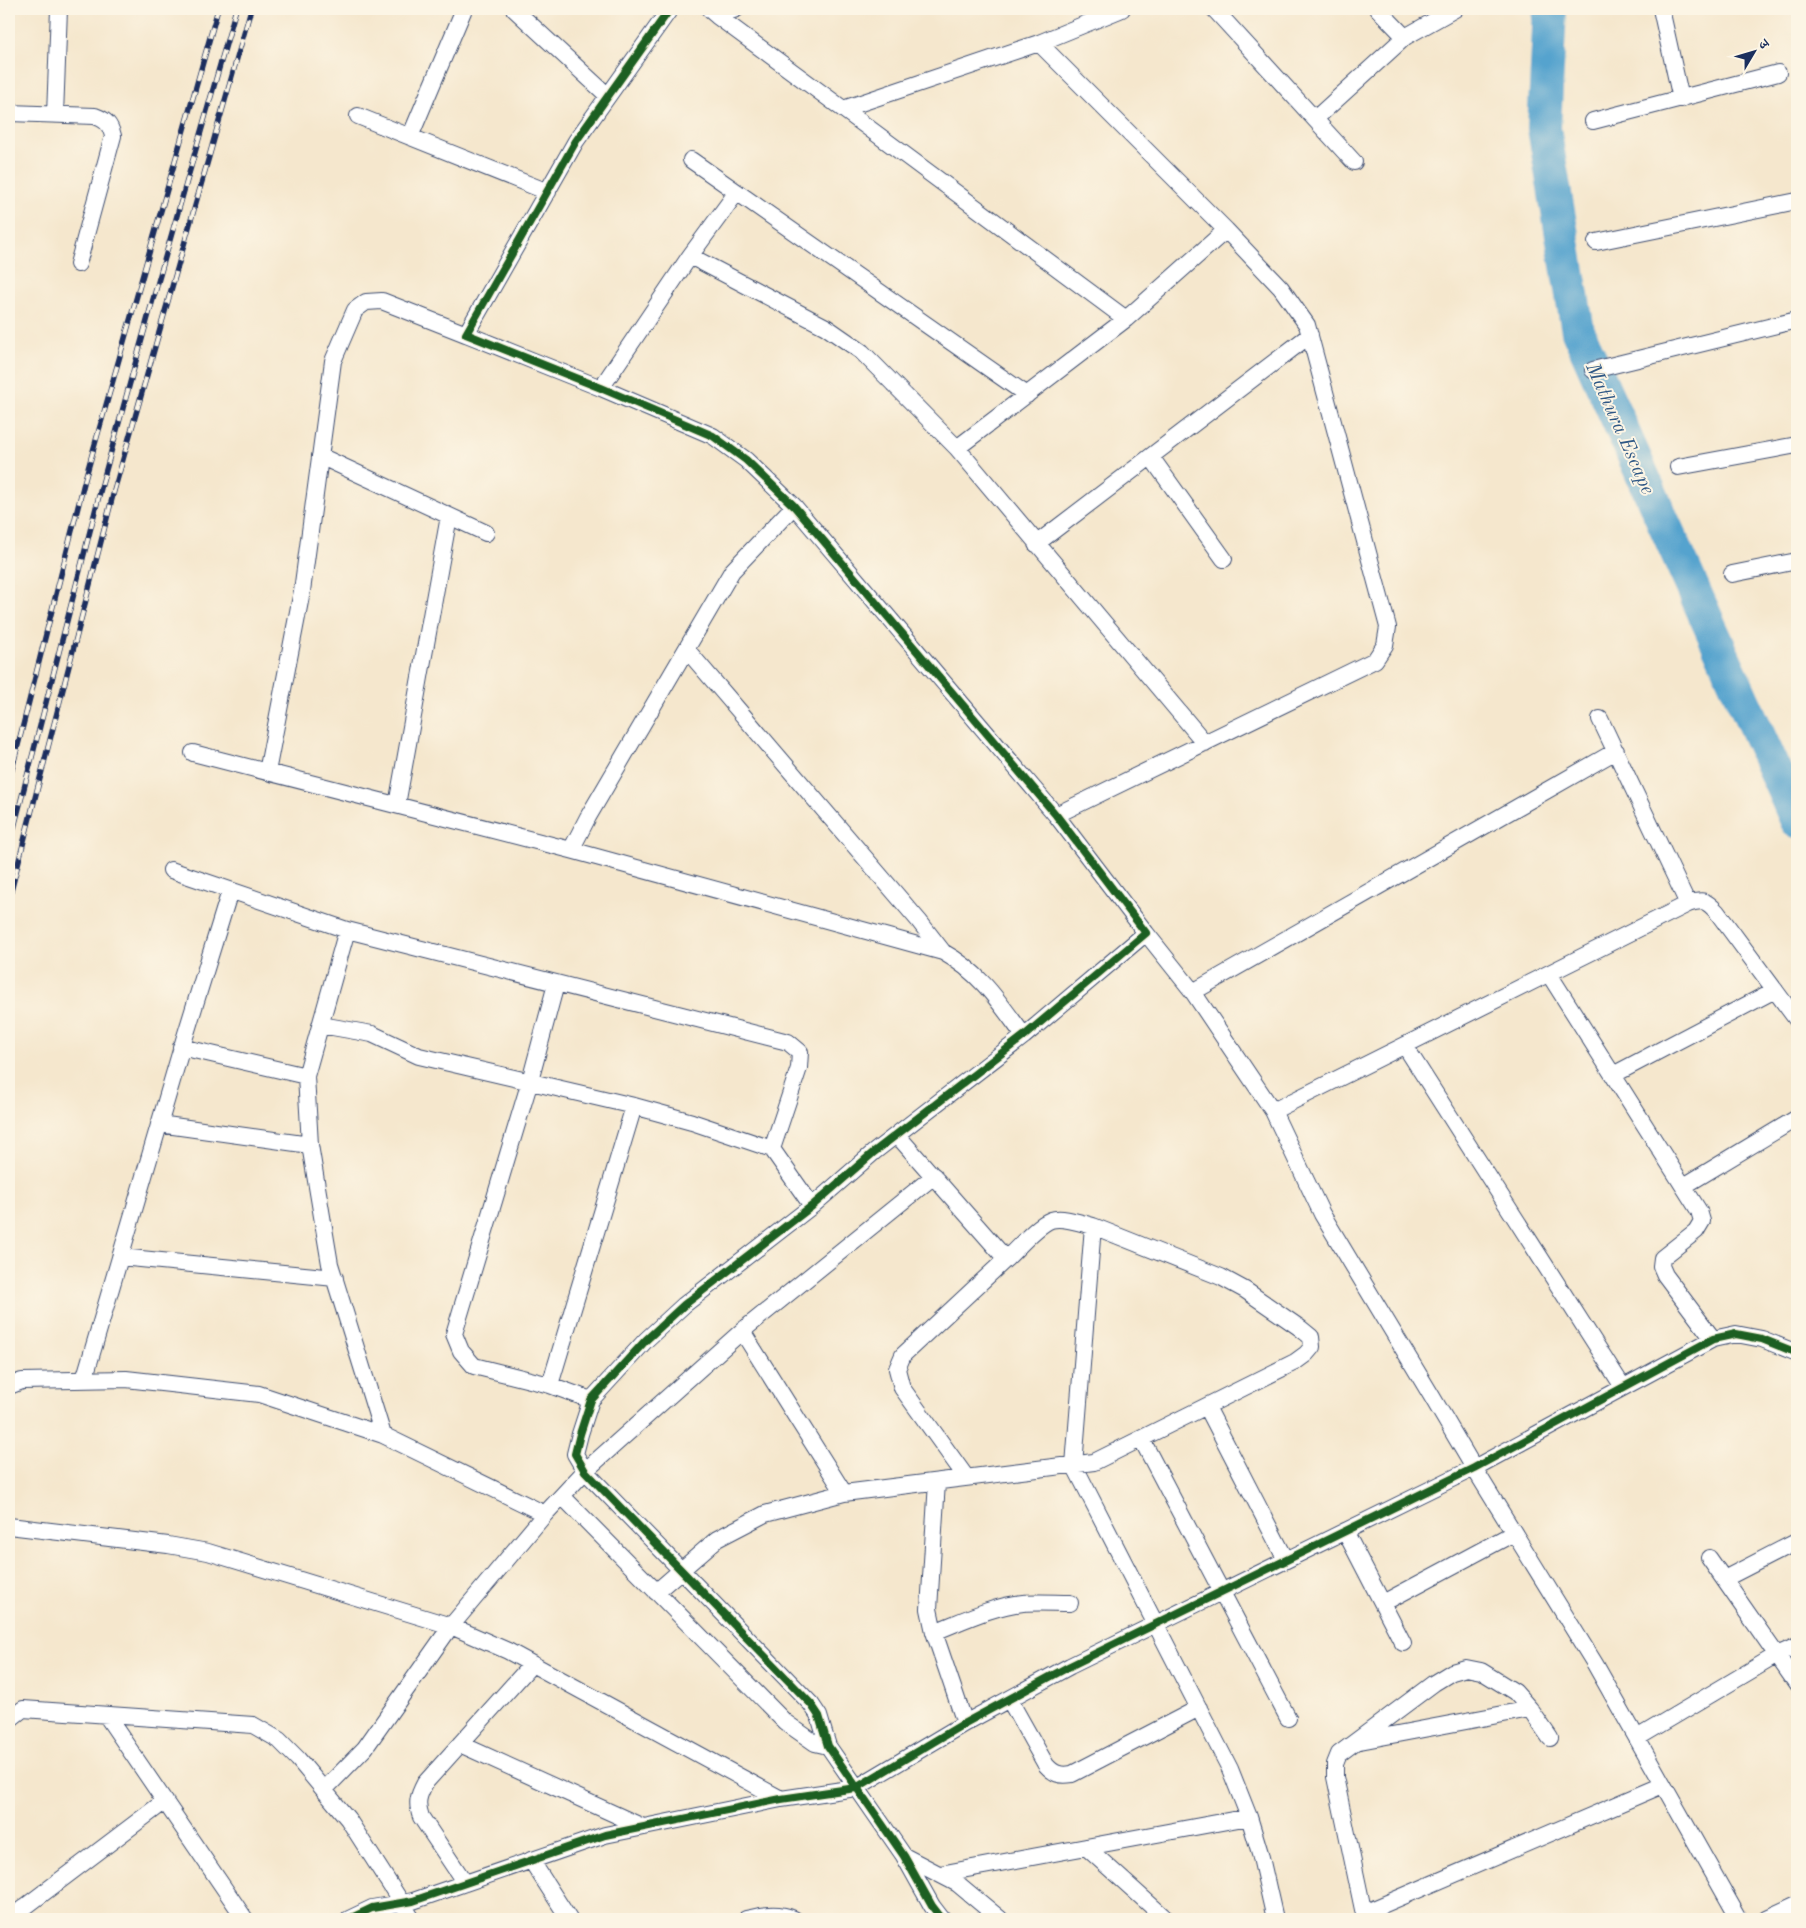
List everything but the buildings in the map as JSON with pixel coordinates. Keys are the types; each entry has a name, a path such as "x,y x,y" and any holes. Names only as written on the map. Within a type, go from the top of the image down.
{"street":[{"path":"55,114 59,9"},
{"path":"410,137 464,9"},
{"path":"514,9 608,96"},
{"path":"466,334 576,141 670,9"},
{"path":"713,12 736,9"},
{"path":"842,109 1039,43 1122,9"},
{"path":"1214,9 1354,162"},
{"path":"1378,9 1405,37"},
{"path":"1315,119 1405,37 1455,9"},
{"path":"1661,9 1681,99"},
{"path":"713,12 1126,319"},
{"path":"1039,43 1226,230 1281,288 1307,325 1388,627 1386,645 1375,660 1056,815"},
{"path":"1593,121 1778,73"},
{"path":"9,113 94,116 106,120 111,127 113,136 78,264"},
{"path":"358,116 548,192"},
{"path":"691,160 1027,394"},
{"path":"601,388 690,256 737,192"},
{"path":"1596,242 1797,201"},
{"path":"957,448 1126,319 1226,230"},
{"path":"690,256 826,327 862,352 957,448 1205,743"},
{"path":"267,772 302,591 333,361 355,310 366,302 382,301 601,388 713,436 746,460 794,506 1056,815 1193,992 1273,1111 1322,1214 1474,1468 1595,1664 1739,1919"},
{"path":"1593,370 1797,320"},
{"path":"1036,544 1310,336"},
{"path":"1678,467 1797,445"},
{"path":"320,456 486,533"},
{"path":"1151,457 1224,559"},
{"path":"570,850 732,571 794,506"},
{"path":"397,804 449,516"},
{"path":"1732,574 1797,561"},
{"path":"687,650 919,921 943,952"},
{"path":"1600,719 1688,904"},
{"path":"1193,992 1616,751"},
{"path":"193,753 397,804 943,952 957,960 986,984 1024,1036"},
{"path":"170,870 348,930 788,1042 800,1052 799,1068 772,1149"},
{"path":"84,1380 181,1047 230,891"},
{"path":"1273,1111 1688,904 1700,900 1709,903 1717,912 1797,1020"},
{"path":"348,930 306,1076 310,1145 330,1264 383,1435"},
{"path":"942,1919 932,1906 904,1856 828,1746 818,1716 811,1704 585,1471 575,1454 591,1400 646,1340 684,1305 812,1206 874,1152 1024,1036 1146,933"},
{"path":"1549,974 1699,1211 1702,1221 1696,1231 1662,1258 1661,1266 1664,1275 1713,1339"},
{"path":"556,984 530,1081 454,1334 461,1351 474,1366 550,1385 591,1400"},
{"path":"1613,1075 1775,990"},
{"path":"321,1025 372,1034 419,1056 634,1106 692,1122 772,1149 812,1206"},
{"path":"1405,1046 1623,1387"},
{"path":"181,1047 306,1076"},
{"path":"550,1385 634,1106"},
{"path":"1684,1186 1797,1118"},
{"path":"159,1124 310,1145"},
{"path":"897,1134 1006,1259"},
{"path":"324,1790 365,1748 451,1626 585,1471 742,1331 934,1176"},
{"path":"656,1592 717,1539 765,1514 844,1493 1094,1462 1142,1440 1295,1362 1312,1347 1310,1337 1261,1301 1220,1277 1093,1226 1060,1219 1051,1220 1042,1226 903,1355 897,1369 902,1388 966,1477"},
{"path":"1093,1226 1074,1465 1230,1769 1249,1817 1260,1853 1274,1919"},
{"path":"120,1258 335,1278"},
{"path":"742,1331 844,1493"},
{"path":"349,1919 372,1908 413,1901 605,1835 781,1799 856,1788 965,1723 1070,1666 1474,1468 1713,1339 1736,1334 1762,1339 1797,1353"},
{"path":"9,1386 22,1381 126,1379 259,1394 383,1435 546,1514"},
{"path":"1207,1407 1286,1560"},
{"path":"1142,1440 1288,1718"},
{"path":"937,1482 930,1609 934,1632 965,1723"},
{"path":"562,1496 785,1722 814,1743 828,1746"},
{"path":"9,1526 168,1545 208,1552 451,1626 508,1651 781,1799"},
{"path":"1345,1531 1403,1643"},
{"path":"1383,1603 1514,1533"},
{"path":"1724,1579 1794,1543"},
{"path":"1709,1558 1797,1684"},
{"path":"934,1632 985,1612 1007,1606 1023,1603 1070,1603"},
{"path":"1637,1738 1777,1655 1797,1646"},
{"path":"465,1883 421,1817 417,1805 418,1794 425,1783 532,1664"},
{"path":"1550,1738 1530,1709 1515,1692 1481,1671 1466,1668 1452,1672 1434,1683 1339,1754 1335,1764 1335,1771 1365,1916 1663,1785"},
{"path":"1009,1699 1046,1765 1053,1772 1063,1776 1072,1774 1199,1708"},
{"path":"9,1720 16,1708 253,1725 279,1740 298,1758 348,1818 412,1919"},
{"path":"1357,1741 1530,1709"},
{"path":"106,1715 245,1919"},
{"path":"460,1744 643,1827"},
{"path":"9,1919 165,1801"},
{"path":"940,1874 1249,1817"},
{"path":"1086,1847 1166,1919"},
{"path":"904,1856 958,1884 1000,1919"},
{"path":"531,1860 570,1919"},
{"path":"1767,1919 1797,1905"},
{"path":"746,1919 764,1914 786,1916 794,1919"}],"waterway":[{"name":"Mathura Escape","path":"1550,9 1544,128 1578,331 1797,821"}],"railway":[{"path":"9,781 84,483 218,9"},
{"path":"9,847 101,488 236,9"},
{"path":"9,899 114,491 251,9"}],"cycle path":[{"path":"670,9 576,141 466,334 601,388 713,436 746,460 794,506 1056,815 1146,933 1024,1036 874,1152 812,1206 684,1305 646,1340 591,1400 575,1454 585,1471 811,1704 819,1716 828,1746 904,1856 932,1906 942,1919"},
{"path":"349,1919 372,1908 413,1901 605,1835 781,1799 856,1788 965,1723 1070,1666 1474,1468 1713,1339 1736,1334 1762,1339 1797,1353"}]}
